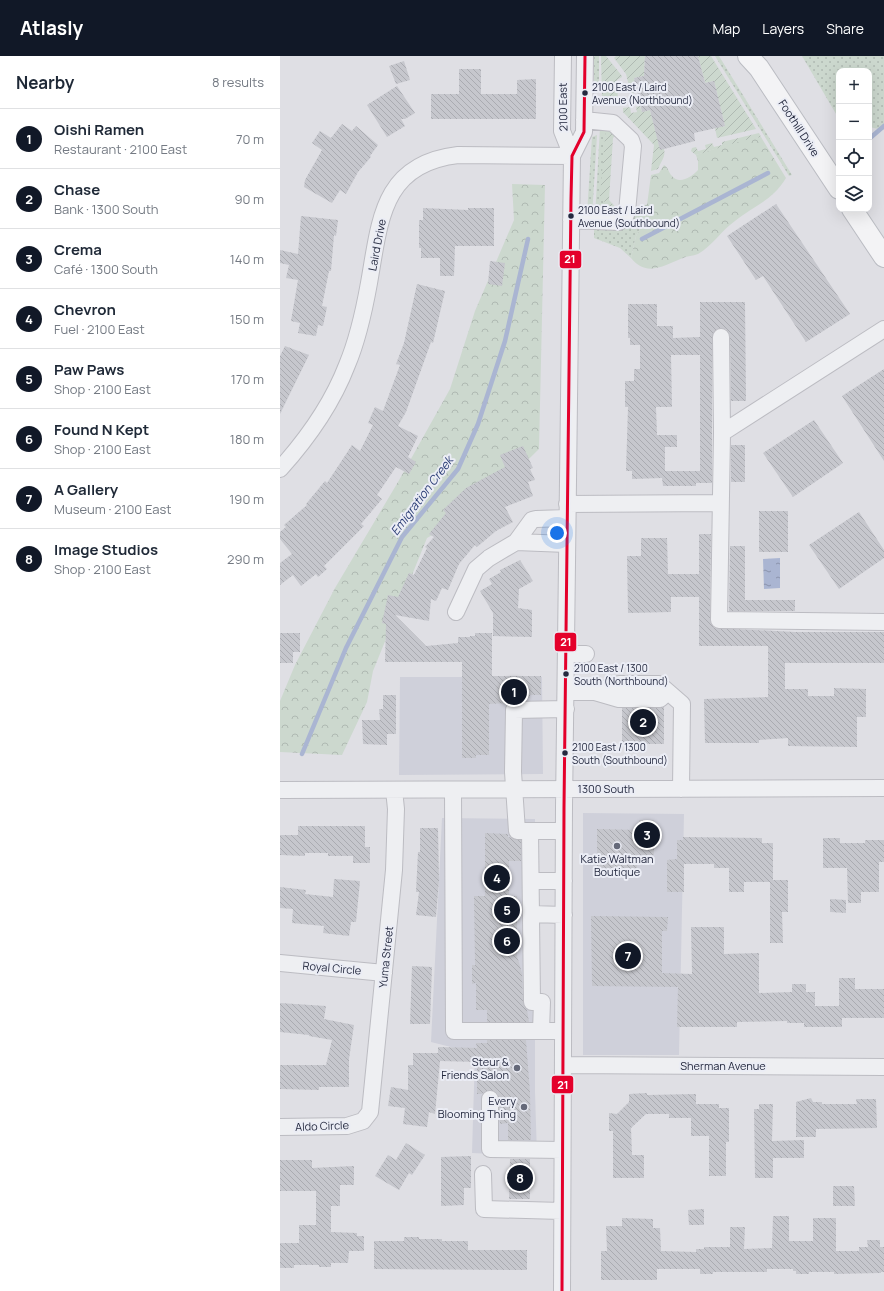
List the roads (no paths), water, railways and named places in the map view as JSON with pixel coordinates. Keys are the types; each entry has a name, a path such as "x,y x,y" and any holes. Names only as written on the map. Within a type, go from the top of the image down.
{"main road":[{"name":"Foothill Drive","path":"754,60 836,184"},
{"path":"854,212 884,257"}],"street":[{"name":"2100 East","path":"562,1291 564,790 572,156 562,131 563,56"},
{"name":"2100 East","path":"572,156 584,132 585,56"},
{"path":"571,220 619,222 624,219 627,212 633,155 631,140 613,123 584,120"},
{"name":"Laird Drive","path":"280,469 306,440 328,405 347,366 361,324 381,218 392,192 401,181 421,165 446,156 572,156"},
{"path":"722,433 884,329"},
{"path":"721,337 722,433 719,620 884,622"},
{"path":"456,612 476,569 489,558 516,542 529,523 536,518 567,511 720,503"},
{"path":"516,542 567,544"},
{"path":"566,654 586,654"},
{"path":"566,692 595,692 619,684 659,684 682,704 682,789"},
{"path":"564,831 517,831 514,710 566,709"},
{"name":"1300 South","path":"280,790 884,788"},
{"name":"Yuma Street","path":"363,1121 370,1112 372,1101 394,870 396,809 394,790"},
{"path":"453,790 454,1031 563,1031"},
{"path":"530,831 532,1002 542,1002 541,1031"},
{"path":"531,881 564,881"},
{"path":"531,914 564,915"},
{"name":"Royal Circle","path":"280,963 384,973"},
{"name":"Sherman Avenue","path":"563,1065 884,1066"},
{"path":"490,1099 490,1149 562,1150"},
{"name":"Aldo Circle","path":"280,1127 347,1126 363,1121"},
{"path":"483,1174 484,1209 562,1210"}],"water":[{"path":"780,558 780,588 764,589 763,559"}],"waterway":[{"name":"Emigration Creek","path":"872,136 884,126"},
{"name":"Emigration Creek","path":"642,239 768,173"},
{"name":"Emigration Creek","path":"302,754 346,648 402,537 458,469 478,424 505,341 528,239"}],"place":[{"name":"2100 East / Laird Avenue (Northbound)","path":"585,93"},
{"name":"2100 East / Laird Avenue (Southbound)","path":"571,216"},
{"name":"2100 East / 1300 South (Northbound)","path":"566,674"},
{"name":"Oishi Ramen","path":"514,692"},
{"name":"Chase","path":"643,722"},
{"name":"2100 East / 1300 South (Southbound)","path":"565,753"},
{"name":"Crema","path":"647,835"},
{"name":"Katie Waltman Boutique","path":"617,846"},
{"name":"Chevron","path":"497,878"},
{"name":"Paw Paws","path":"507,910"},
{"name":"Found N Kept","path":"507,941"},
{"name":"A Gallery","path":"628,956"},
{"name":"Steur & Friends Salon","path":"517,1068"},
{"name":"Every Blooming Thing","path":"524,1107"},
{"name":"Image Studios","path":"520,1178"}]}
